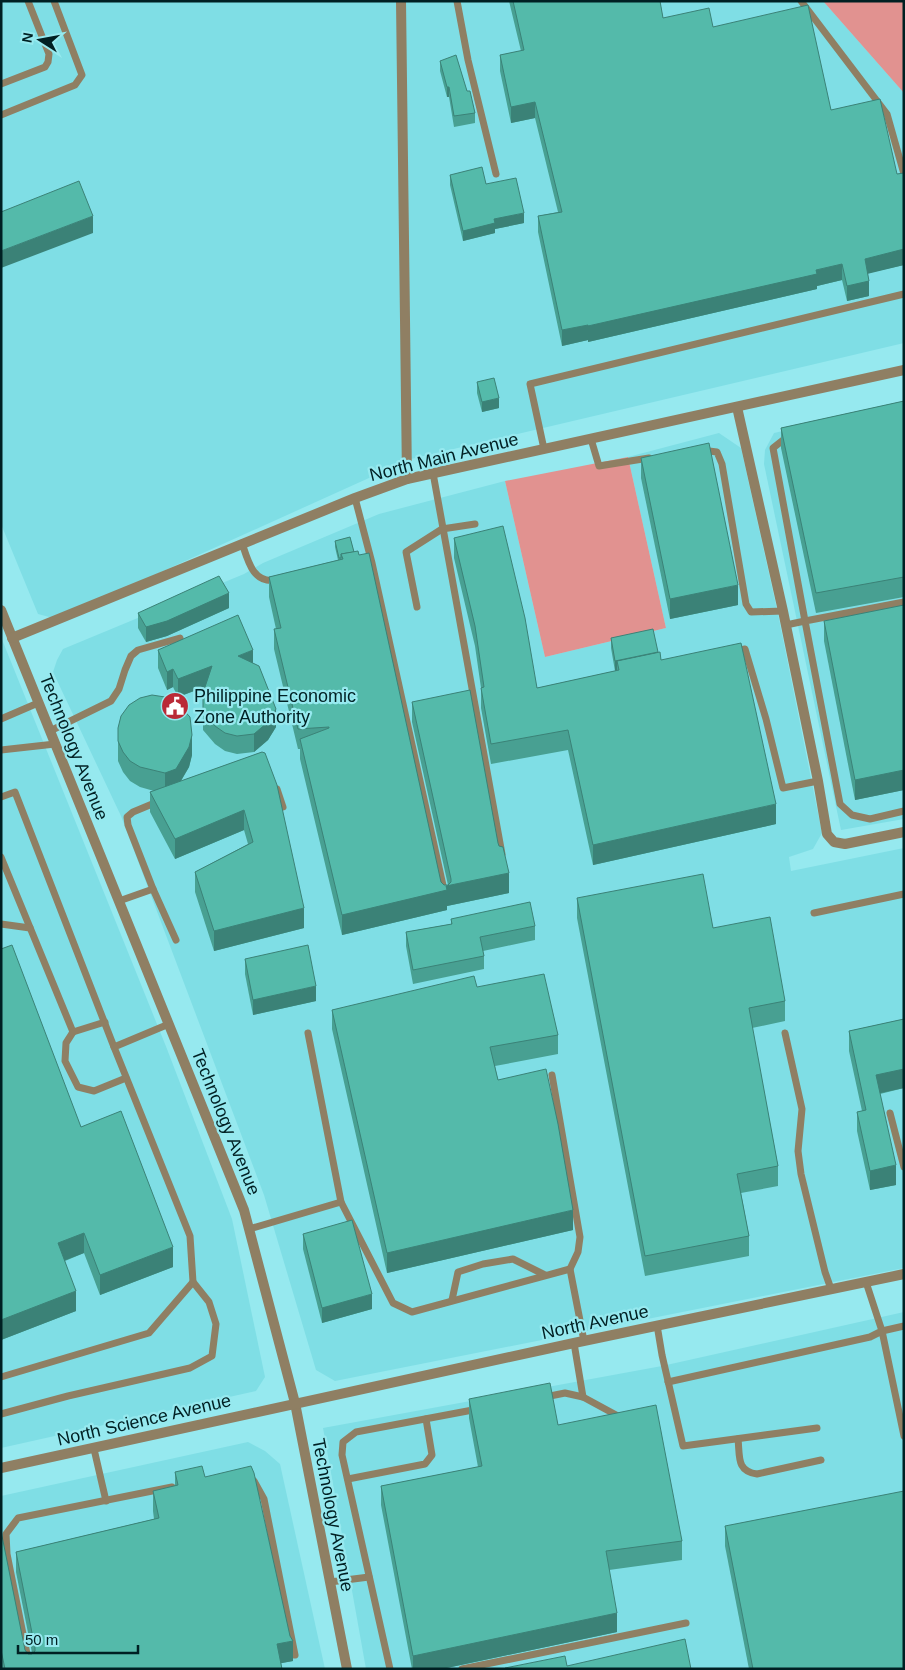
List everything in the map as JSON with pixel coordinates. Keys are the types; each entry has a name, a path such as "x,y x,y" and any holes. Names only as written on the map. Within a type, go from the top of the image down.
{"street":[{"path":"401,1 407,479"},
{"name":"North Main Avenue","path":"12,638 242,543 407,479 904,370"},
{"path":"737,407 786,625 827,834 834,842 845,844 904,832"},
{"name":"Technology Avenue","path":"1,610 244,1210 294,1404 347,1669"},
{"name":"North Avenue","path":"294,1404 657,1325 904,1274"},
{"name":"North Science Avenue","path":"1,1468 294,1404"}],"lane":[{"path":"1,84 46,67 48,62 49,54 28,1"},
{"path":"1,115 75,86 82,75 54,1"},
{"path":"457,1 468,60 496,174"},
{"path":"801,1 887,114 904,172"},
{"path":"544,449 530,384 904,294"},
{"path":"795,435 786,437 773,448 840,804 852,815 870,819 904,811"},
{"path":"591,439 599,466 658,456"},
{"path":"696,449 717,452 722,464 746,604 751,612 783,611"},
{"path":"433,473 503,862"},
{"path":"355,498 372,563 446,900"},
{"path":"417,607 406,552 442,529 475,524"},
{"path":"242,543 250,567 258,578 270,581 279,579"},
{"path":"363,564 372,563"},
{"path":"786,625 904,602"},
{"path":"50,731 111,701 119,689 124,670 131,656 138,650 180,638"},
{"path":"726,653 745,649 766,719 783,788 818,781"},
{"path":"1,719 38,703"},
{"path":"1,750 55,744"},
{"path":"275,784 283,807"},
{"path":"1,797 15,792 126,1078 190,1236 193,1282 209,1302 216,1324 212,1356 190,1368 68,1396 1,1414"},
{"path":"168,798 133,812 127,817 128,825 153,889 176,940"},
{"path":"1,857 73,1032"},
{"path":"119,901 153,889"},
{"path":"814,913 904,894"},
{"path":"1,924 30,928"},
{"path":"105,1022 73,1032 66,1043 66,1062 78,1087 94,1091 126,1078"},
{"path":"114,1047 169,1024"},
{"path":"308,1033 340,1202 392,1303 412,1312 570,1269"},
{"path":"785,1033 802,1109 798,1151 801,1174 825,1272 831,1289"},
{"path":"552,1075 580,1237 578,1252 570,1269 579,1342 583,1397"},
{"path":"890,1113 904,1167"},
{"path":"249,1229 340,1202"},
{"path":"452,1300 458,1272 483,1264 513,1259 546,1275"},
{"path":"1,1377 149,1333 193,1282"},
{"path":"866,1282 882,1331 904,1436"},
{"path":"657,1325 683,1446 816,1428"},
{"path":"668,1382 870,1337 882,1331 904,1326"},
{"path":"537,1398 565,1393 583,1397 618,1416 626,1415"},
{"path":"390,1669 342,1455 343,1442 356,1432 482,1409"},
{"path":"348,1479 426,1464 432,1455 426,1419"},
{"path":"738,1439 742,1468 747,1473 757,1474 821,1460"},
{"path":"94,1449 106,1501"},
{"path":"247,1477 253,1480 264,1499 295,1655"},
{"path":"30,1669 7,1554 6,1534 18,1518 183,1485"},
{"path":"330,1582 369,1577"},
{"path":"462,1669 686,1623"}],"shaded area":[{"path":"1,1 823,1 904,93 904,343 411,459 57,619 38,614 1,524"},
{"path":"823,1 904,1 904,93"},
{"path":"904,404 904,819 841,830 764,464 765,450 774,433"},
{"path":"719,433 741,448 778,614 822,833 813,849 789,857 791,871 904,848 904,1268 335,1381 316,1370 264,1195 121,816 53,672 57,660 63,649 244,574 263,563 379,514 505,481 545,657 666,628 628,457"},
{"path":"628,457 666,628 545,657 505,481"},
{"path":"1,637 167,1049 232,1219 265,1377 256,1391 1,1448"},
{"path":"904,1312 904,1669 366,1669 323,1428 662,1366"},
{"path":"248,1442 265,1451 280,1464 325,1669 1,1669 1,1496"}],"building":[{"path":"513,1 660,1 663,18 709,8 713,27 808,5 831,110 880,99 897,174 904,173 904,249 865,259 869,281 847,286 842,264 816,270 817,274 588,326 562,330 538,216 562,212 535,102 511,107 500,55 524,50"},
{"path":"456,55 467,91 470,91 475,113 454,116 449,87 447,87 440,61"},
{"path":"482,167 486,184 516,178 524,213 494,219 495,223 463,231 450,175"},
{"path":"79,181 93,216 1,251 1,212"},
{"path":"494,378 499,398 482,402 477,382"},
{"path":"904,401 904,577 816,593 781,428"},
{"path":"709,443 738,585 670,599 641,458"},
{"path":"503,526 525,618 537,688 619,670 617,661 660,652 661,660 741,643 776,804 593,845 568,730 491,744 481,688 484,687 475,626 454,538"},
{"path":"350,537 354,552 341,554 341,558 339,558 335,541"},
{"path":"358,551 359,555 369,553 441,882 444,885 448,885 451,879 412,702 470,690 498,843 499,846 503,847 509,873 446,886 447,890 342,915 300,739 329,727 298,729 274,629 281,628 269,577 343,559 341,554"},
{"path":"219,576 229,593 167,621 146,627 138,613"},
{"path":"904,605 904,770 855,780 824,621"},
{"path":"238,615 253,650 238,656 259,666 276,709 268,722 254,734 237,736 225,733 215,726 203,712 203,693 212,666 178,679 173,669 167,672 158,650"},
{"path":"653,629 658,652 615,661 611,638"},
{"path":"152,695 165,697 177,703 190,717 192,735 189,747 176,769 165,773 140,767 130,761 118,741 118,728 121,716 129,705 140,698"},
{"path":"262,752 265,753 277,785 304,908 214,931 195,872 253,842 244,810 175,839 150,792"},
{"path":"703,874 713,928 770,917 785,1001 749,1008 778,1166 737,1174 749,1236 645,1256 577,898"},
{"path":"530,902 535,926 480,937 484,956 413,970 406,932 452,924 451,919"},
{"path":"12,945 81,1127 121,1111 173,1247 100,1275 84,1233 58,1243 76,1291 1,1320 1,949"},
{"path":"308,945 316,986 253,1000 245,959"},
{"path":"544,974 558,1035 490,1047 498,1080 546,1069 573,1210 387,1253 332,1010 474,976 477,987"},
{"path":"904,1019 904,1069 876,1075 896,1165 870,1171 857,1112 866,1110 849,1031"},
{"path":"352,1220 372,1294 322,1308 303,1234"},
{"path":"550,1383 558,1425 656,1405 682,1541 606,1551 617,1613 413,1656 381,1486 482,1466 469,1399"},
{"path":"202,1466 205,1477 251,1466 254,1473 290,1636 293,1641 277,1644 282,1669 5,1669 1,1650 1,1531 25,1650 28,1654 32,1654 35,1648 16,1552 159,1518 153,1491 178,1485 175,1472"},
{"path":"904,1491 904,1669 753,1669 725,1526"},
{"path":"685,1639 691,1669 505,1669 565,1656 567,1666"}],"place":[{"name":"Philippine Economic Zone Authority","path":"175,706"}]}
